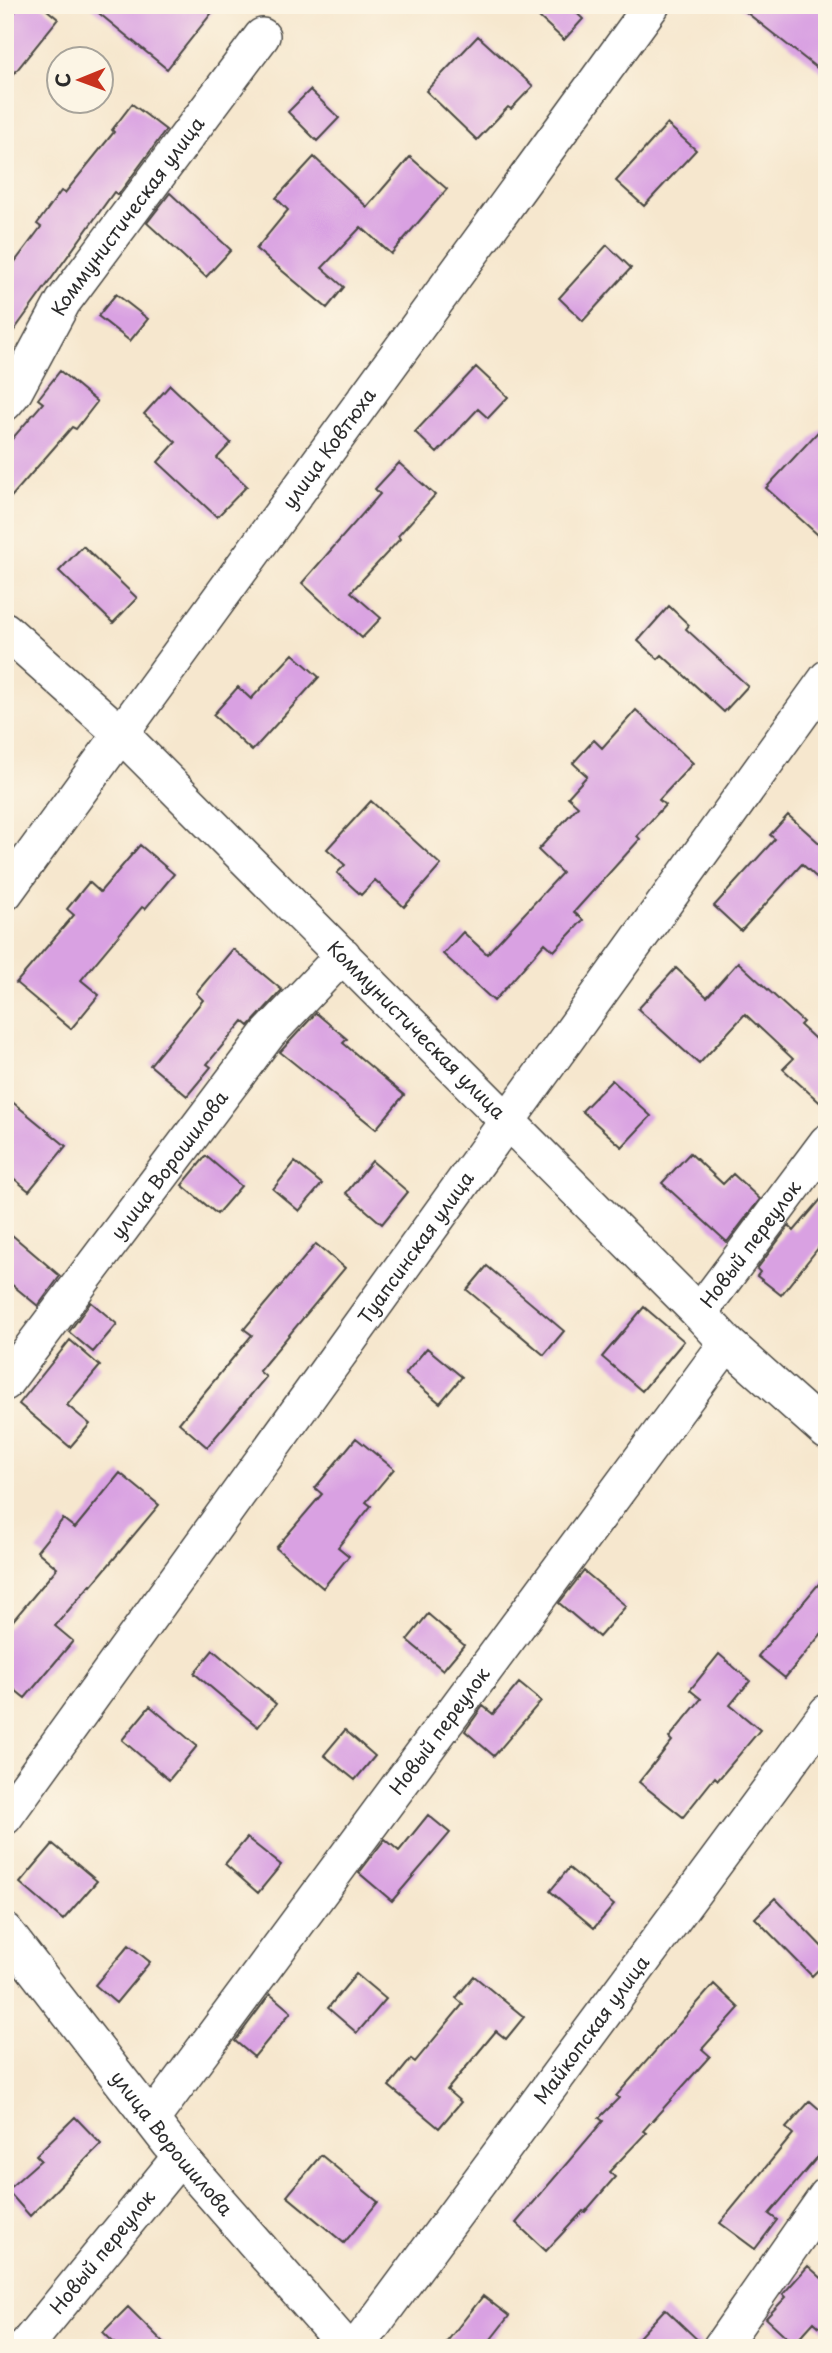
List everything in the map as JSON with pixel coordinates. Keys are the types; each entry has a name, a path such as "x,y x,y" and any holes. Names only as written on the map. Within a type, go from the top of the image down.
{"street":[{"name":"улица Ковтюха","path":"5,893 652,5"},
{"name":"Коммунистическая улица","path":"5,403 15,391 63,302 262,36"},
{"name":"Коммунистическая улица","path":"5,629 121,734 727,1343 827,1432"},
{"name":"Туапсинская улица","path":"5,1817 827,678"},
{"name":"улица Ворошилова","path":"5,1383 268,1034 343,955"},
{"name":"Новый переулок","path":"699,1313 827,1142"},
{"name":"Новый переулок","path":"152,2119 727,1343"},
{"name":"Майкопская улица","path":"356,2348 827,1712"},
{"name":"улица Ворошилова","path":"5,1931 180,2157 347,2348"},
{"name":"Новый переулок","path":"24,2348 180,2157"},
{"path":"720,2348 827,2195"}],"building":[{"path":"20,5 41,5 58,19 5,85 5,25"},
{"path":"89,5 218,5 167,69"},
{"path":"526,5 568,5 583,19 564,40"},
{"path":"737,5 827,5 827,76"},
{"path":"478,36 533,86 511,109 508,107 477,140 426,91"},
{"path":"310,90 339,118 317,141 288,112"},
{"path":"132,104 166,130 118,195 114,192 5,343 5,275 41,227 37,224 61,191 65,193 114,132 112,130"},
{"path":"667,124 696,150 644,206 616,181"},
{"path":"314,157 367,207 410,157 447,189 391,254 361,227 322,268 344,287 327,308 256,249 288,210 276,198"},
{"path":"170,193 231,250 206,277 147,223"},
{"path":"607,245 631,268 583,321 559,298"},
{"path":"116,294 148,319 130,341 98,316"},
{"path":"476,367 508,397 488,418 478,409 437,453 415,432"},
{"path":"60,371 97,402 76,429 72,427 5,504 5,447 43,403 38,399"},
{"path":"170,385 231,443 217,458 247,486 217,517 158,462 176,442 144,414"},
{"path":"827,422 827,543 766,488"},
{"path":"399,463 435,495 398,536 400,539 351,592 381,618 362,638 302,583 380,494 375,489"},
{"path":"83,546 137,598 113,623 59,571"},
{"path":"669,606 689,625 686,629 748,686 724,712 662,655 658,659 638,641"},
{"path":"293,654 319,677 252,751 213,715 238,687 251,699"},
{"path":"636,710 693,763 659,800 665,805 637,836 640,839 574,912 583,920 554,951 545,943 494,1001 443,954 463,932 487,954 562,873 538,850 578,806 568,797 587,776 573,763 594,740 602,748"},
{"path":"371,801 441,865 404,907 375,880 361,895 337,873 345,865 327,849"},
{"path":"788,815 827,850 827,887 802,864 741,931 714,906 775,839 770,835"},
{"path":"140,845 174,874 145,909 142,907 81,980 99,995 71,1029 16,983 74,915 67,909 89,882 100,892"},
{"path":"233,949 282,990 249,1026 243,1021 207,1064 211,1067 187,1096 150,1065 203,1000 196,993"},
{"path":"738,962 803,1022 800,1025 827,1050 827,1109 783,1069 793,1059 745,1014 699,1064 638,1009 676,968 707,997"},
{"path":"316,1013 347,1039 343,1043 404,1095 376,1129 280,1052"},
{"path":"612,1080 651,1116 622,1147 582,1111"},
{"path":"5,1096 66,1146 29,1191 5,1171"},
{"path":"690,1153 723,1184 733,1174 760,1199 727,1242 662,1183"},
{"path":"206,1156 241,1186 217,1214 182,1185"},
{"path":"372,1161 408,1192 382,1224 346,1193"},
{"path":"295,1162 322,1184 299,1211 273,1189"},
{"path":"827,1192 827,1237 781,1295 757,1276 760,1272 757,1269 789,1226 794,1231"},
{"path":"5,1229 60,1276 38,1306 5,1279"},
{"path":"316,1244 345,1268 259,1371 266,1377 207,1447 179,1423 252,1335 244,1329"},
{"path":"487,1266 564,1331 544,1355 467,1290"},
{"path":"91,1302 117,1324 93,1352 69,1332"},
{"path":"644,1307 684,1341 642,1391 602,1357"},
{"path":"70,1340 100,1366 67,1405 90,1424 70,1447 19,1404"},
{"path":"427,1348 462,1377 440,1403 405,1374"},
{"path":"356,1438 394,1469 366,1502 371,1506 338,1547 349,1556 323,1588 276,1548 322,1494 315,1488"},
{"path":"120,1473 159,1505 55,1626 73,1641 25,1698 5,1682 5,1630 57,1568 37,1551 63,1519 75,1528"},
{"path":"584,1571 626,1606 599,1637 559,1603"},
{"path":"827,1574 827,1627 785,1678 758,1656"},
{"path":"428,1614 464,1645 443,1670 407,1640"},
{"path":"213,1650 276,1704 258,1727 194,1673"},
{"path":"719,1654 750,1681 730,1705 760,1730 718,1780 715,1777 683,1817 639,1782 672,1741 669,1738 701,1699 690,1690"},
{"path":"519,1683 541,1701 494,1756 465,1731 483,1706 493,1714"},
{"path":"150,1706 197,1746 169,1780 122,1740"},
{"path":"345,1730 375,1756 355,1780 324,1755"},
{"path":"428,1815 450,1833 392,1901 359,1873 385,1839 399,1851"},
{"path":"247,1838 281,1865 258,1893 225,1864"},
{"path":"53,1844 97,1881 63,1920 20,1883"},
{"path":"569,1868 614,1905 594,1928 550,1891"},
{"path":"775,1898 827,1952 827,1961 812,1976 755,1918"},
{"path":"129,1945 150,1962 116,2003 95,1985"},
{"path":"356,1974 386,1999 357,2033 328,2008"},
{"path":"474,1976 524,2017 506,2039 496,2031 447,2090 461,2102 439,2128 389,2086 411,2059 415,2062 463,2004 456,1998"},
{"path":"714,1984 739,2008 702,2049 710,2056 643,2131 646,2133 609,2172 615,2177 546,2251 516,2223 603,2121 599,2118 619,2098 616,2096"},
{"path":"270,1994 291,2012 254,2057 235,2041"},
{"path":"810,2101 827,2116 827,2146 769,2214 777,2220 755,2249 720,2223 793,2134 786,2128"},
{"path":"75,2117 101,2144 30,2216 7,2190 41,2160 36,2155"},
{"path":"321,2155 378,2202 344,2243 287,2196"},
{"path":"808,2266 827,2283 827,2334 814,2322 794,2344 766,2318 786,2297 783,2294"},
{"path":"483,2296 509,2316 484,2348 442,2348"},
{"path":"128,2307 169,2348 119,2348 103,2332"},
{"path":"665,2309 701,2343 700,2348 629,2348"}]}
